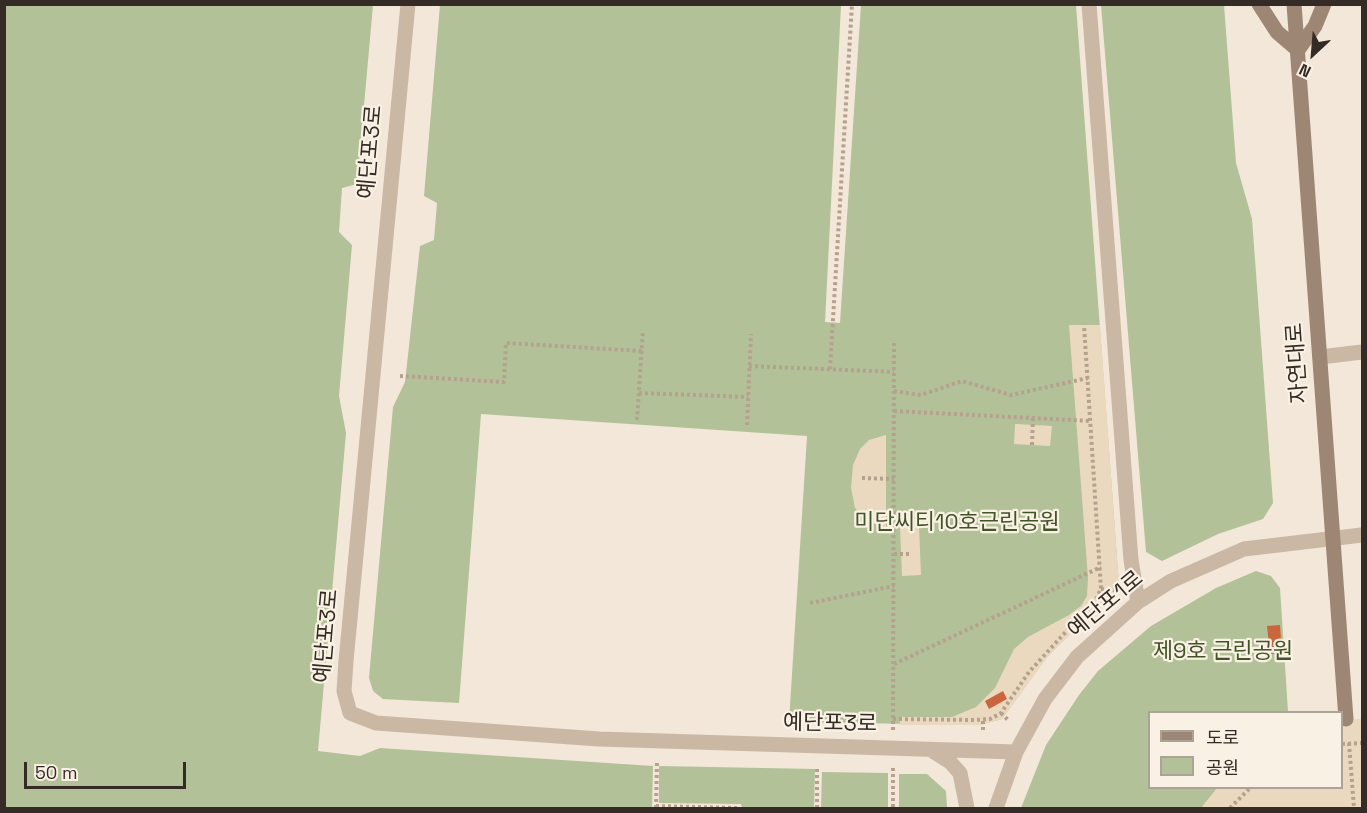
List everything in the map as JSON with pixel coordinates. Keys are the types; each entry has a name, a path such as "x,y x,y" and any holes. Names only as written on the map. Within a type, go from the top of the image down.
{"main road":[{"path":"1259,4 1277,32 1298,50 1315,26 1324,4"},
{"name":"자연대로","path":"1294,4 1346,719"}],"street":[{"name":"예단포3로","path":"408,4 346,661 344,691 350,713 376,723 599,739 1016,752"},
{"path":"1089,4 1131,560 1138,602"},
{"path":"1320,357 1362,352"},
{"name":"예단포1로","path":"996,808 1016,752 1045,699 1077,657 1138,602 1172,581 1244,549 1362,535"},
{"path":"928,749 950,762 960,773 967,808"}],"path":[{"path":"831,369 852,4"},
{"path":"893,719 983,720 1001,713 1029,672 1096,599 1101,590 1084,325"},
{"path":"637,420 643,330"},
{"path":"747,425 751,334"},
{"path":"893,730 894,340"},
{"path":"400,376 504,382 506,343 642,351"},
{"path":"750,366 894,372"},
{"path":"894,391 921,395 962,381 1011,395 1088,378"},
{"path":"639,393 748,397"},
{"path":"894,411 1091,421"},
{"path":"1032,445 1033,418"},
{"path":"862,478 894,479"},
{"path":"894,554 911,554"},
{"path":"894,664 1101,567"},
{"path":"810,603 894,586"},
{"path":"1101,590 1120,591"},
{"path":"1001,713 1009,721"},
{"path":"983,720 983,730"},
{"path":"1350,743 1354,808"},
{"path":"1343,744 1362,743"},
{"path":"657,762 656,807 738,808"},
{"path":"816,808 817,766"},
{"path":"893,768 893,808"},
{"path":"1230,808 1249,789"}],"green space":[{"path":"5,4 373,5 357,184 342,188 339,232 352,245 339,396 346,433 318,751 360,756 380,748 653,766 652,808 5,808"},
{"name":"미단씨티10호근린공원","path":"440,5 841,5 825,322 840,323 861,5 1076,5 1119,585 1047,657 1002,719 980,725 789,722 807,436 481,414 459,703 383,699 373,691 369,678 393,407 405,382 420,246 434,240 437,203 424,196"},
{"path":"1101,5 1224,5 1236,163 1252,219 1273,503 1263,519 1218,534 1162,561 1146,552"},
{"name":"제9호 근린공원","path":"1256,571 1271,576 1280,588 1288,711 1148,711 1148,789 1343,789 1362,719 1362,808 1021,808 1046,745 1098,671 1151,626 1216,588"},
{"path":"659,766 815,769 814,808 742,808 741,804 659,803"},
{"path":"822,772 888,773 888,808 821,808"},
{"path":"899,774 927,774 946,791 947,808 899,808"}],"shaded area":[{"path":"1069,325 1100,325 1119,585 1047,657 1002,719 980,725 900,725 900,717 952,717 976,707 995,688 1014,649 1028,637 1069,615 1081,606 1087,596 1088,578"},
{"path":"1015,424 1052,426 1050,446 1014,444"},
{"path":"886,435 886,527 866,521 855,508 851,488 853,465 860,449 869,440"},
{"path":"919,526 921,575 902,576 900,527"},
{"path":"1362,719 1362,808 1201,808 1216,789 1343,789 1343,720"}],"building":[{"path":"1280,625 1282,653 1270,654 1267,626"},
{"path":"1003,691 1007,699 989,709 985,701"}]}
